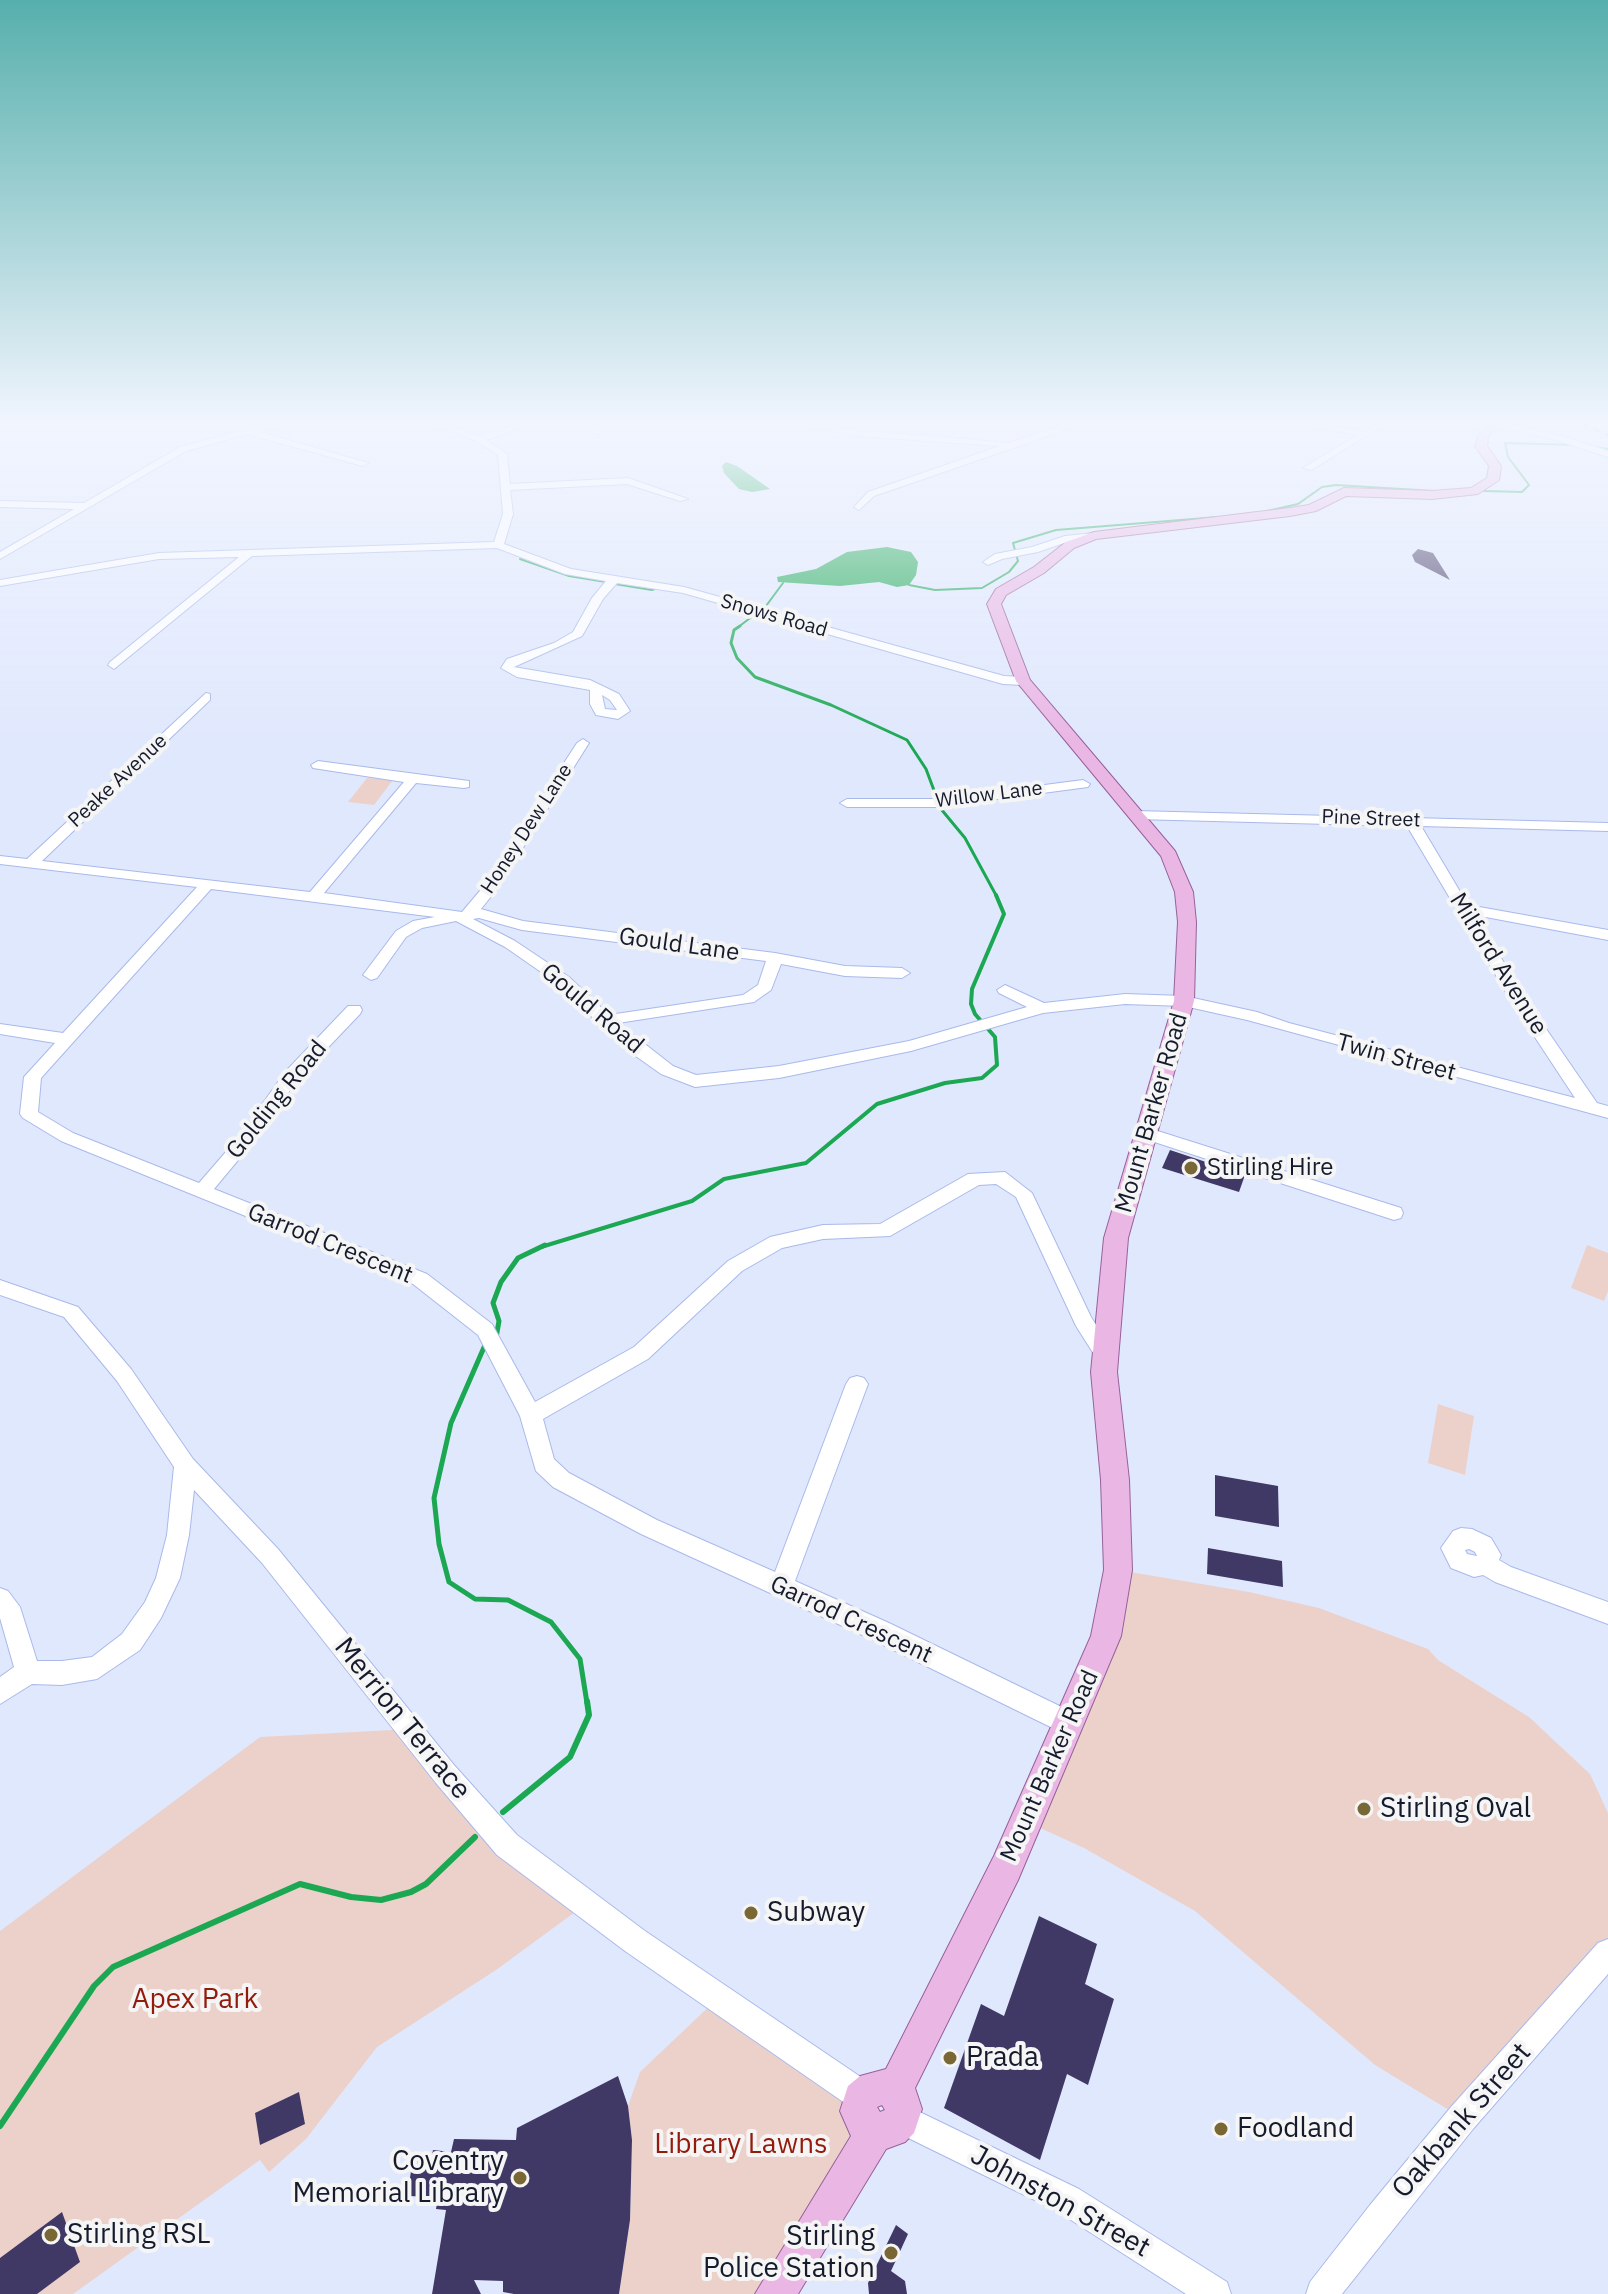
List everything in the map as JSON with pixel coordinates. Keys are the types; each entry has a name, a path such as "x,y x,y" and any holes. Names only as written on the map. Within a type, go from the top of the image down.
{"main road":[{"name":"Mount Barker Road","path":"775,2294 883,2109 1006,1868 1106,1636 1118,1570 1115,1480 1104,1353 1116,1238 1184,1001 1187,922 1184,892 1169,855 1023,681 994,604 1001,592 1039,570 1070,545 1094,536 1167,527"}],"street":[{"path":"0,556 50,527"},
{"path":"498,545 504,527"},
{"path":"988,562 1065,539 1094,536"},
{"name":"Snows Road","path":"0,583 159,556 498,545 569,572 673,588 1003,680 1023,681"},
{"path":"114,665 248,554"},
{"path":"596,687 573,679 517,673 507,668 511,662 558,645 578,634 598,598 614,579"},
{"name":"Peake Avenue","path":"30,864 206,697"},
{"name":"Honey Dew Lane","path":"464,916 490,889 583,743"},
{"path":"318,765 464,784"},
{"path":"313,897 413,779"},
{"name":"Willow Lane","path":"847,803 941,803 1083,784"},
{"name":"Pine Street","path":"1135,815 1608,827"},
{"name":"Milford Avenue","path":"1410,820 1521,1004 1589,1105"},
{"name":"Gould Road","path":"0,860 464,916 563,980 629,1043 667,1070 695,1081 779,1072 911,1046 1042,1008 1125,999 1184,1001"},
{"name":"Garrod Crescent","path":"207,885 33,1077 29,1114 67,1137 420,1279 485,1330 531,1415 544,1464 561,1480 649,1527 880,1631 1069,1724"},
{"path":"1463,908 1608,935"},
{"path":"371,975 401,934 418,924 464,916"},
{"name":"Gould Lane","path":"464,916 775,958 845,971 902,973"},
{"path":"607,1020 748,999 765,987 775,958"},
{"path":"1005,990 1042,1008"},
{"name":"Twin Street","path":"1184,1001 1251,1016 1502,1086 1608,1112"},
{"name":"Golding Road","path":"202,1191 243,1143 292,1075 354,1010"},
{"path":"0,1029 66,1039"},
{"path":"1145,1133 1394,1213"},
{"path":"531,1415 641,1353 735,1266 777,1242 823,1232 883,1231 975,1179 999,1177 1023,1193 1083,1321 1104,1353"},
{"name":"Merrion Terrace","path":"0,1287 71,1312 124,1375 185,1466 270,1556 445,1774 507,1845 635,1941 883,2109"},
{"path":"781,1587 857,1384"},
{"path":"0,1692 28,1672 62,1673 97,1668 131,1642 153,1610 168,1578 178,1535 185,1466"},
{"path":"1486,1564 1503,1575 1608,1613"},
{"path":"0,1599 12,1615 28,1672"},
{"name":"Oakbank Street","path":"1322,2294 1462,2118 1608,1953"},
{"name":"Johnston Street","path":"883,2109 1068,2200 1215,2294"}],"green space":[{"path":"367,778 393,780 374,805 348,802"},
{"path":"1587,1245 1608,1253 1608,1291 1604,1301 1571,1288"},
{"path":"1438,1404 1474,1416 1465,1475 1428,1463"},
{"path":"1118,1570 1249,1592 1319,1608 1428,1649 1438,1660 1529,1717 1590,1774 1608,1813 1608,1953 1462,2118 1375,2065 1195,1911 1084,1848 1027,1822"},
{"name":"Apex Park","path":"411,1729 586,1904 496,1970 377,2047 306,2139 269,2172 260,2160 73,2294 0,2294 0,1931 260,1737"},
{"name":"Library Lawns","path":"718,1998 863,2097 864,2121 775,2294 619,2294 630,2220 632,2140 628,2106 640,2072"}],"shaded area":[{"path":"887,547 911,552 918,562 916,575 909,585 897,587 879,582 840,586 778,582 777,577 816,569 847,552"}],"building":[{"path":"1418,549 1433,553 1450,580 1415,562 1412,555"},
{"name":"Stirling Hire","path":"1170,1150 1245,1175 1239,1192 1162,1168"},
{"path":"1215,1475 1278,1486 1279,1527 1215,1516"},
{"path":"1208,1548 1282,1561 1283,1587 1207,1574"},
{"path":"1039,1916 1097,1944 1085,1984 1114,1999 1088,2085 1067,2074 1040,2160 944,2108 981,2004 1004,2016"},
{"name":"Coventry Memorial Library","path":"618,2076 628,2106 632,2140 630,2220 619,2294 514,2294 503,2292 503,2281 474,2280 481,2294 432,2294 446,2210 436,2209 438,2197 407,2196 413,2159 431,2160 433,2150 451,2152 454,2139 516,2140 517,2128"},
{"path":"299,2092 305,2124 260,2145 255,2113"},
{"name":"Stirling RSL","path":"62,2212 80,2262 37,2294 0,2294 0,2258"},
{"name":"Stirling Police Station","path":"896,2225 908,2234 891,2271 905,2281 907,2294 869,2294 868,2283"}],"waterway":[{"path":"909,585 935,590 982,588 1009,572 1018,561 1013,543 1056,530 1093,527"},
{"path":"520,559 569,576 606,582"},
{"path":"737,628 766,606 783,583"},
{"path":"615,584 652,590 657,588"},
{"path":"737,628 731,643 737,658 755,677 831,705 907,740 926,769 941,809 965,838 996,896"},
{"path":"541,1247 692,1201 724,1179 806,1163 877,1104 945,1083 982,1078 997,1065 995,1037 975,1014 971,1004 972,989 1004,914 996,896"},
{"path":"496,1338 499,1321 493,1303 501,1282 518,1258 545,1245"},
{"path":"485,1345 451,1423 434,1498 439,1544 449,1582 475,1599 508,1600 551,1622 580,1659 587,1703"},
{"path":"503,1812 570,1757 589,1715 587,1701"},
{"path":"0,2126 94,1986 113,1967 300,1884 351,1897 381,1900 411,1892 426,1884 475,1837"}],"place":[{"name":"Stirling Hire","path":"1191,1168"},
{"name":"Stirling Oval","path":"1364,1809"},
{"name":"Subway","path":"751,1913"},
{"name":"Prada","path":"950,2058"},
{"name":"Foodland","path":"1221,2129"},
{"name":"Coventry Memorial Library","path":"520,2178"},
{"name":"Stirling RSL","path":"51,2235"},
{"name":"Stirling Police Station","path":"891,2253"}]}
